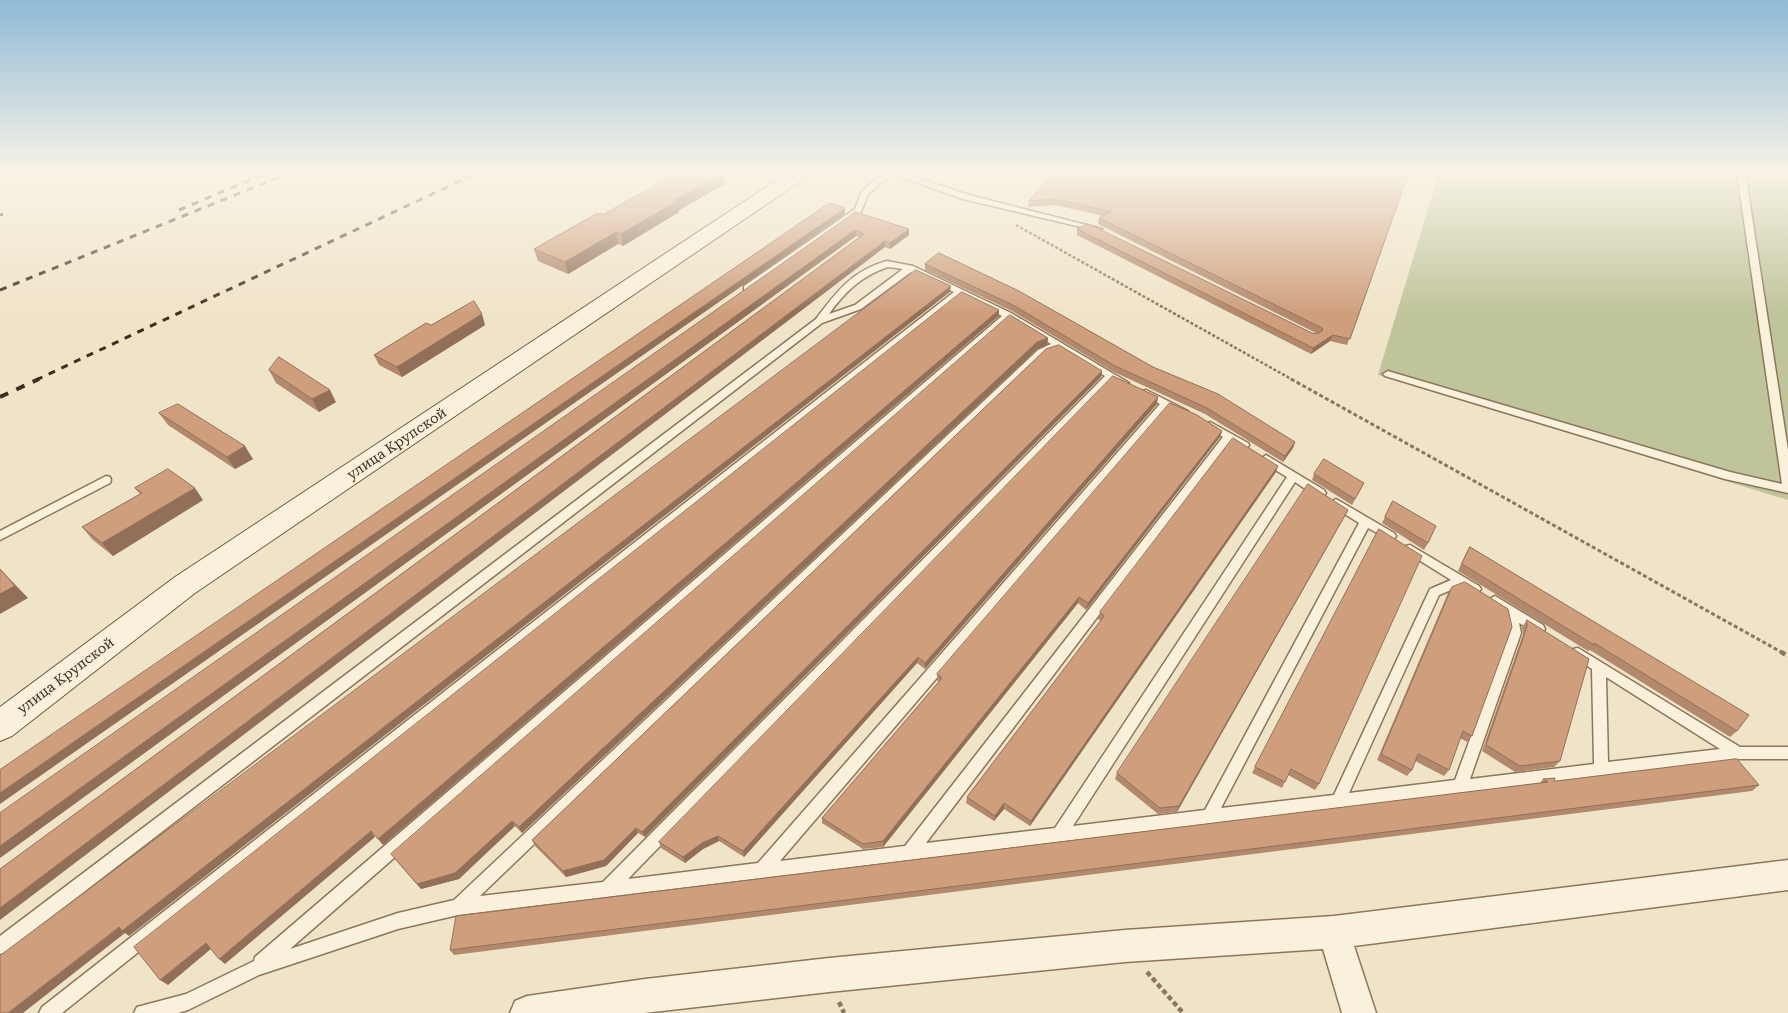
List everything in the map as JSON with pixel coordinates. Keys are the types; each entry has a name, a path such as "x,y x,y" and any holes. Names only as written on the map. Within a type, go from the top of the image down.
{"main road":[{"name":"улица Крупской","path":"0,726 185,585 731,219"}],"street":[{"path":"527,1013 645,996 819,976 1125,946 1334,932 1788,875"},
{"path":"1334,932 1359,1013"}],"lane":[{"path":"735,297 845,219"},
{"path":"1059,219 1096,228 1104,232"},
{"path":"1748,219 1788,485"},
{"path":"0,946 820,321 842,291 869,270 887,264 910,268 1008,315 1110,376 1196,416 1551,636"},
{"path":"820,321 858,307 910,268"},
{"path":"48,1013 960,292"},
{"path":"256,968 1008,315"},
{"path":"458,907 1041,352 1060,345"},
{"path":"1388,374 1729,476 1788,489"},
{"path":"606,890 1110,376"},
{"path":"761,871 1166,403"},
{"path":"909,853 1229,436"},
{"path":"1059,835 1293,476"},
{"path":"0,536 106,480"},
{"path":"1210,817 1366,521"},
{"path":"1338,802 1434,592 1462,581"},
{"path":"1460,787 1515,633 1511,611"},
{"path":"1567,646 1738,753"},
{"path":"1599,666 1601,770"},
{"path":"143,1013 188,1002 256,968 398,921 458,907 1738,753 1788,753"}],"path":[{"path":"1009,222 1788,656"},
{"path":"1125,946 1183,1013"}],"green space":[{"path":"1425,219 1788,219 1788,500 1378,375"}],"building":[{"path":"587,219 646,219 621,234 616,232 565,262 534,249"},
{"path":"806,219 829,219 0,793 0,770"},
{"path":"846,219 879,219 909,229 890,243 885,241 0,908 0,869 864,234 855,230 0,846 0,813"},
{"path":"1102,219 1392,219 1350,339 1333,335 1313,348 1077,229 1087,224 1093,226 1312,333 1317,334 1323,330"},
{"path":"939,253 1019,291 1153,367 1218,394 1295,442 1285,456 1207,408 1115,366 1013,305 925,264"},
{"path":"916,270 951,286 122,931 119,927 8,1013 0,1013 0,956"},
{"path":"962,292 999,310 378,839 371,831 219,959 206,943 160,980 134,947"},
{"path":"474,301 482,314 397,367 374,355 426,323 431,325"},
{"path":"1010,315 1048,338 1037,342 519,827 512,821 455,873 417,884 391,854"},
{"path":"1059,345 1102,371 642,832 636,828 604,860 563,871 532,840 1046,349"},
{"path":"279,357 330,390 312,399 269,370"},
{"path":"1113,376 1158,397 925,663 918,657 743,851 718,836 702,843 683,857 659,842"},
{"path":"1170,403 1197,415 1222,431 1088,603 1079,597 883,841 863,844 822,818 942,678 937,674"},
{"path":"178,404 245,446 227,457 159,413"},
{"path":"1233,438 1278,466 1031,821 1004,803 995,816 967,797 1104,616 1100,612"},
{"path":"1324,459 1364,483 1355,499 1314,474"},
{"path":"168,469 195,488 102,543 82,527 142,493 135,488"},
{"path":"1308,484 1348,510 1179,806 1160,808 1117,773"},
{"path":"1393,501 1436,526 1428,543 1385,517"},
{"path":"1379,529 1422,556 1319,784 1291,769 1285,782 1255,767"},
{"path":"1470,547 1749,715 1737,731 1594,643 1594,645 1462,564"},
{"path":"0,569 15,586 0,594"},
{"path":"1465,582 1508,609 1512,627 1472,736 1463,731 1449,770 1418,754 1412,770 1381,754 1452,587"},
{"path":"1527,620 1589,659 1560,761 1520,766 1486,745 1527,627"},
{"path":"1737,759 1759,785 450,950 456,916 1548,782 1543,779 1555,778 1554,781"}],"railway":[{"path":"0,290 175,219"},
{"path":"36,380 378,219"},
{"path":"0,397 39,379"}]}
